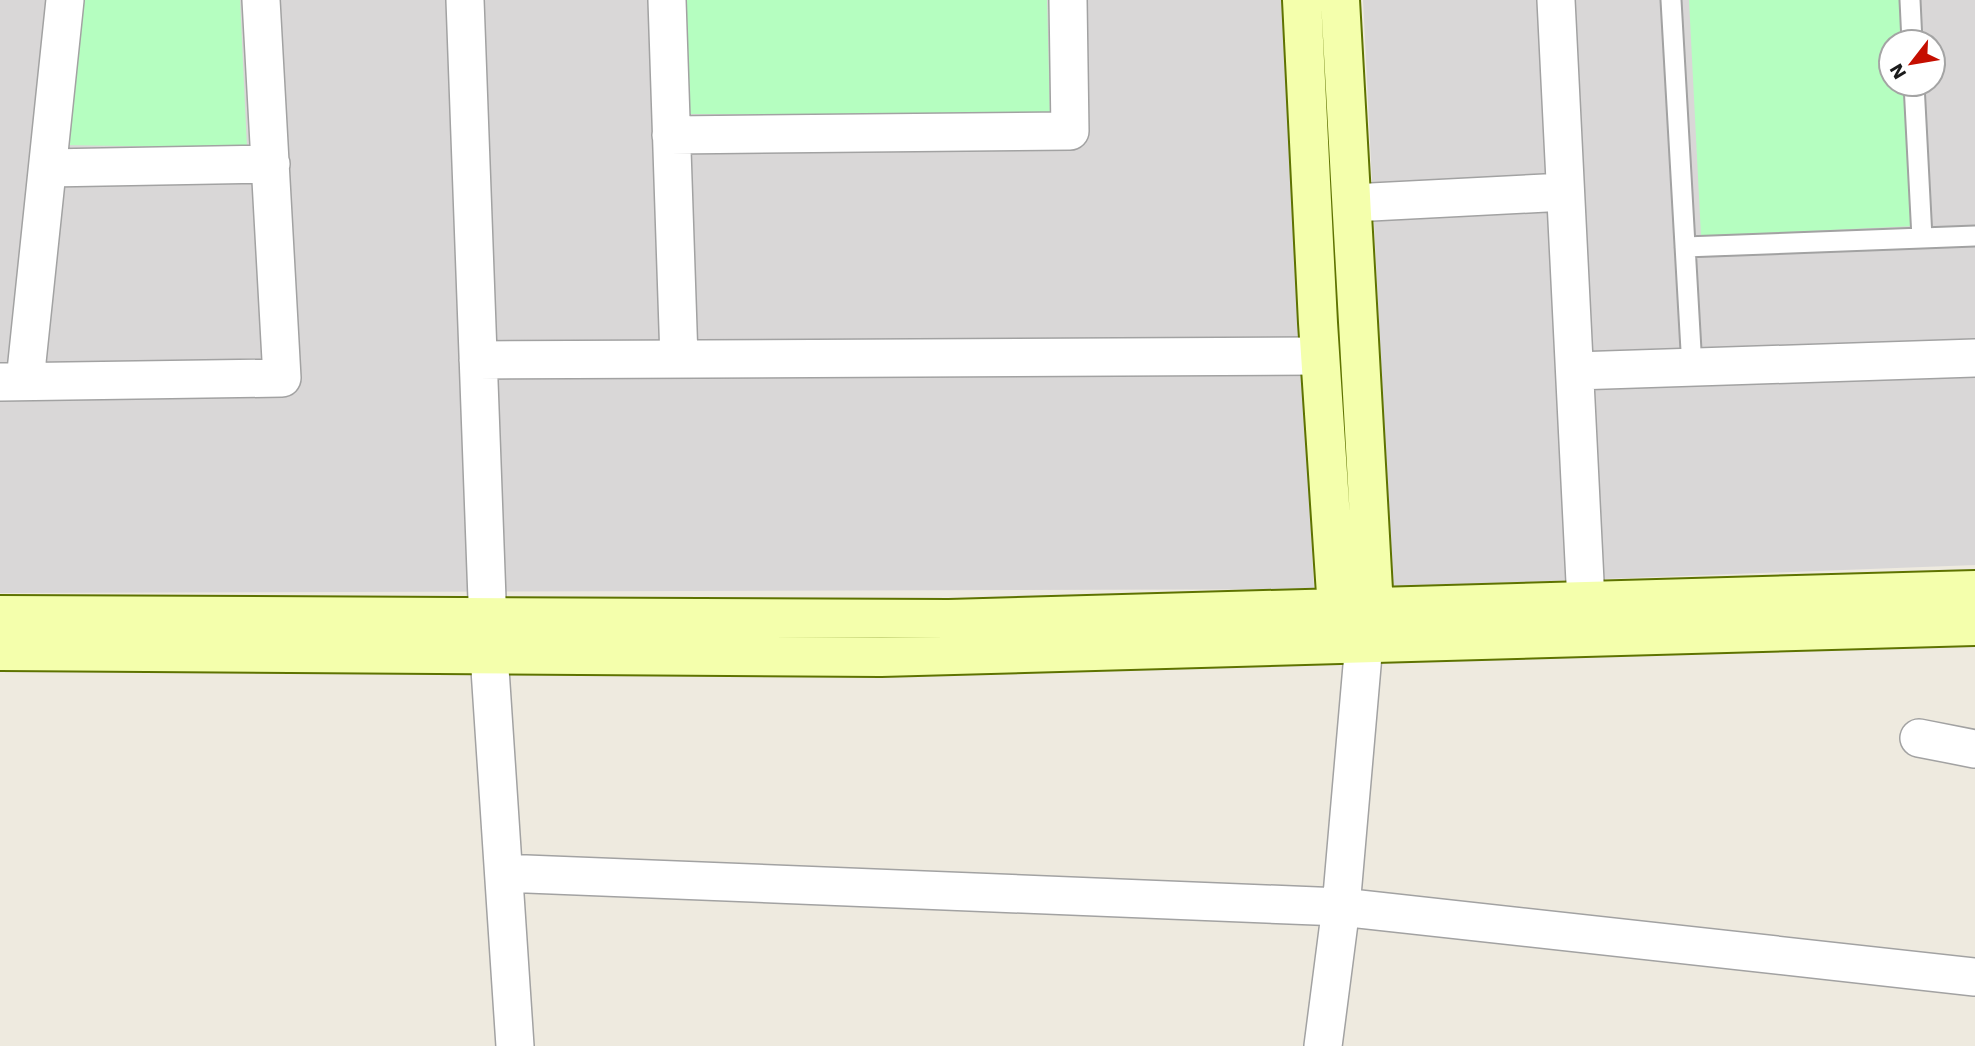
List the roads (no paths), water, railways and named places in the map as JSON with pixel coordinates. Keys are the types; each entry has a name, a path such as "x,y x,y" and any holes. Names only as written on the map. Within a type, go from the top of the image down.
{"street":[{"path":"65,0 48,168 13,381 282,378 261,0"},
{"path":"465,0 488,636 516,1046"},
{"path":"667,0 679,359"},
{"path":"671,135 1070,131 1068,0"},
{"path":"1301,0 1320,356 1358,620"},
{"path":"1323,1046 1340,907 1358,620 1352,203 1340,0"},
{"path":"1556,0 1586,602"},
{"path":"48,168 271,164"},
{"path":"1352,203 1565,192"},
{"path":"478,360 1320,356"},
{"path":"1575,371 1975,358"},
{"path":"0,615 488,636 880,657 1586,602 1975,590"},
{"path":"1358,620 1975,625"},
{"path":"0,651 488,636"},
{"path":"1919,738 1975,749"},
{"path":"504,873 1340,907 1975,977"}],"lane":[{"path":"1671,0 1692,368"},
{"path":"1910,0 1911,28"},
{"path":"1915,98 1922,238"},
{"path":"1685,247 1975,236"}]}
